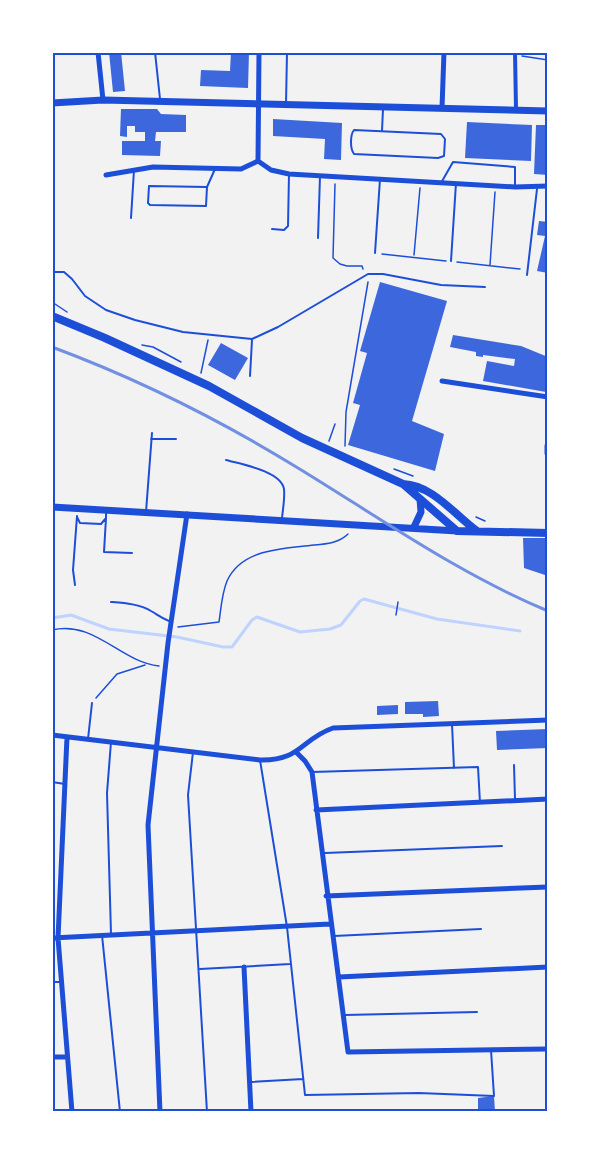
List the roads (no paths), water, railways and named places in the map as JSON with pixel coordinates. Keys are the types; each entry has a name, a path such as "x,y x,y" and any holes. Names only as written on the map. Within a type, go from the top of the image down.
{"main road":[{"path":"52,316 209,386 302,438 403,484 458,531 548,533"},
{"path":"403,484 412,484 425,490 477,532"}],"street":[{"path":"98,52 103,100"},
{"path":"258,160 259,52"},
{"path":"442,108 444,52"},
{"path":"515,54 516,109"},
{"path":"52,103 103,100 548,111"},
{"path":"106,175 153,167 241,169 258,160"},
{"path":"258,160 271,170 289,174 441,183 548,186"},
{"path":"442,381 548,397"},
{"path":"548,446 548,453"},
{"path":"412,527 422,512 420,498"},
{"path":"52,507 106,514 146,512 458,531"},
{"path":"160,1112 148,825 168,643 187,514"},
{"path":"52,735 260,760 277,760 296,752 321,732 333,728 548,720"},
{"path":"67,737 55,938 62,982 72,1112"},
{"path":"296,752 312,772 326,896 348,1052 548,1049"},
{"path":"316,810 548,799"},
{"path":"326,896 548,887"},
{"path":"55,938 330,924"},
{"path":"244,967 251,1112"},
{"path":"339,977 548,967"},
{"path":"52,1058 68,1057"}],"lane":[{"path":"155,52 161,102"},
{"path":"286,104 287,52"},
{"path":"382,130 383,107"},
{"path":"382,130 441,134 445,139 444,156 438,158 353,153 352,131 382,130"},
{"path":"441,183 453,162 515,167 515,186"},
{"path":"207,188 149,186 148,203 150,205 204,207 207,204 207,188 215,169"},
{"path":"131,218 134,170"},
{"path":"272,229 284,230 288,226 289,174"},
{"path":"318,238 320,176"},
{"path":"375,253 380,179"},
{"path":"451,261 456,183"},
{"path":"527,275 537,186"},
{"path":"52,272 64,272 85,296 106,310 135,320 183,332 252,339 278,327 366,275 383,273 441,285 485,287"},
{"path":"250,376 252,339"},
{"path":"146,512 152,433"},
{"path":"151,439 176,440"},
{"path":"226,460 266,472 280,480 284,486 282,520"},
{"path":"77,512 80,523 101,524 106,514"},
{"path":"75,585 73,570 77,512"},
{"path":"106,514 104,552 132,553"},
{"path":"111,602 150,610 171,626"},
{"path":"88,739 92,703"},
{"path":"452,724 454,768"},
{"path":"111,742 107,793 111,935"},
{"path":"194,751 188,795 207,1112"},
{"path":"260,760 287,927 305,1095 419,1093 494,1096 491,1050"},
{"path":"514,765 515,801"},
{"path":"312,772 478,767 480,802"},
{"path":"52,782 65,784"},
{"path":"322,854 502,846"},
{"path":"332,936 481,929"},
{"path":"102,935 120,1112"},
{"path":"200,969 291,964"},
{"path":"52,982 62,982"},
{"path":"343,1015 477,1012"},
{"path":"250,1082 303,1079"}],"waterway":[{"path":"52,618 71,615 109,629 177,637 232,647 252,620 257,617 300,632 330,629 341,625 364,599 437,619 520,631"}],"railway":[{"path":"52,347 116,373 209,417 269,450 451,563 548,611"}]}
